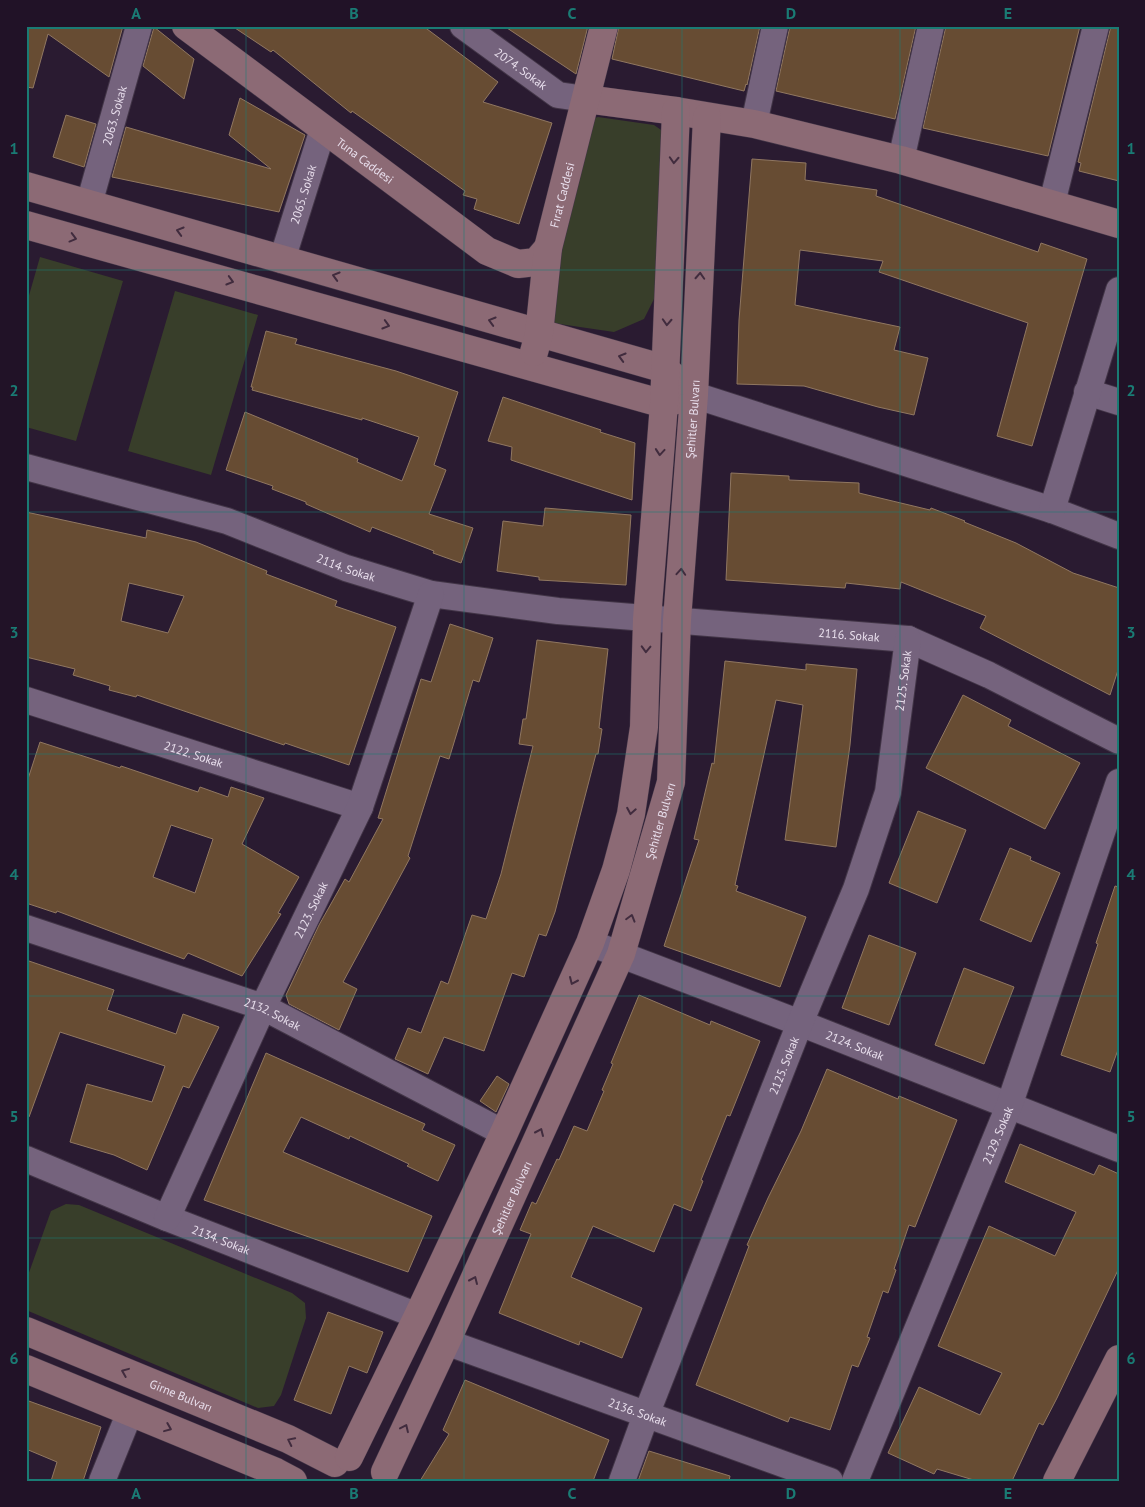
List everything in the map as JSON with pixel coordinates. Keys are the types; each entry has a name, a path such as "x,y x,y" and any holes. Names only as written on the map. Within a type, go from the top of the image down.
{"main road":[{"name":"Tuna Caddesi","path":"186,26 486,251 518,264 536,262 548,248"},
{"name":"Fırat Caddesi","path":"530,365 539,334 548,248 604,26"},
{"path":"586,99 754,124 901,160 1119,224"},
{"path":"335,1467 418,1316 504,1133 590,943 616,870 631,814 644,727 647,619 664,404 676,111"},
{"name":"Şehitler Bulvarı","path":"335,1467 356,1456 367,1458 377,1463 387,1476 621,954 671,782 677,620 694,395 707,117"},
{"path":"26,186 665,369 694,395"},
{"path":"26,225 664,404 694,395"},
{"name":"Girne Bulvarı","path":"26,1331 288,1439 335,1467"},
{"path":"1057,1481 1118,1364"},
{"path":"26,1369 267,1468 293,1481"}],"street":[{"name":"2063. Sokak","path":"89,204 139,26"},
{"name":"2074. Sokak","path":"463,26 558,95 586,99"},
{"path":"754,124 776,26"},
{"path":"901,160 931,26"},
{"path":"1052,203 1096,26"},
{"name":"2065. Sokak","path":"282,260 323,129"},
{"path":"1052,510 1119,290"},
{"path":"1087,392 1119,402"},
{"path":"694,395 1052,510 1119,536"},
{"name":"2114. Sokak","path":"26,467 227,521 346,568 431,594 558,611 677,620"},
{"name":"2123. Sokak","path":"168,1218 263,1007 360,807 431,594"},
{"name":"2116. Sokak","path":"677,620 908,639 989,675 1119,741"},
{"name":"2125. Sokak","path":"622,1481 646,1415 800,1023 856,889 888,792 908,639"},
{"name":"2122. Sokak","path":"26,700 360,807"},
{"name":"2129. Sokak","path":"855,1481 1009,1106 1119,782"},
{"name":"2132. Sokak","path":"26,928 263,1007 504,1133"},
{"name":"2124. Sokak","path":"590,943 1119,1148"},
{"name":"2134. Sokak","path":"26,1159 168,1218 418,1316"},
{"name":"2136. Sokak","path":"446,1342 830,1481"},
{"path":"102,1481 130,1412"}],"green space":[{"path":"598,117 654,125 664,132 656,295 644,319 614,332 546,322 586,121"},
{"path":"40,257 123,281 76,441 26,427 26,306"},
{"path":"175,291 258,315 211,475 128,451"},
{"path":"66,1204 79,1205 292,1293 305,1303 306,1318 281,1395 274,1406 258,1408 26,1310 26,1281 51,1211"}],"building":[{"path":"26,26 123,26 109,77 48,34 33,88 26,87"},
{"path":"232,26 423,26 498,82 483,102 552,123 519,224 474,209 477,199 463,195 465,191 352,111 351,113 273,50 271,52"},
{"path":"504,26 588,26 576,74"},
{"path":"619,26 760,26 744,91 612,59"},
{"path":"790,26 916,26 895,119 776,91"},
{"path":"946,26 1080,26 1048,156 923,128"},
{"path":"1111,26 1119,26 1119,181 1079,171 1081,163 1078,162"},
{"path":"154,27 194,59 184,99 143,66"},
{"path":"240,98 305,135 279,212 112,177 126,127 271,169 229,135"},
{"path":"66,115 96,124 84,167 53,157"},
{"path":"752,159 806,163 805,180 877,190 876,196 1038,252 1041,243 1087,259 1032,446 997,436 1028,323 879,272 883,261 800,250 795,305 900,327 894,350 928,358 914,415 804,386 737,384 739,320"},
{"path":"266,331 297,339 295,344 396,371 458,392 434,465 446,470 429,514 473,528 461,563 372,527 370,532 306,504 306,502 272,489 273,486 226,470 245,412 358,459 357,462 402,481 419,437 362,418 362,420 252,390 253,387 251,387"},
{"path":"503,397 635,443 632,500 511,460 512,447 488,441"},
{"path":"731,473 789,476 789,480 859,483 859,493 930,510 931,508 1016,543 1073,573 1119,588 1119,667 1110,695 980,628 986,616 901,582 900,589 846,583 845,588 726,580"},
{"path":"545,508 631,515 626,585 539,580 539,577 497,571 503,521 543,526"},
{"path":"26,512 146,538 147,530 196,542 267,571 266,574 337,601 335,606 396,627 349,765 137,695 136,697 109,690 110,686 73,675 75,669 26,657","holes":["129,583 184,596 168,633 121,621"]},
{"path":"450,624 493,638 479,682 473,680 449,759 440,756 408,856 410,858 343,982 357,989 339,1030 289,1004 286,995 319,925 345,879 349,882 383,819 378,818 421,679 431,682"},
{"path":"537,640 608,649 599,728 602,729 598,754 596,754 555,912 546,936 539,934 524,977 512,973 484,1051 444,1037 428,1074 395,1059 408,1028 421,1033 441,981 448,984 472,915 486,919 501,874 533,746 519,744 523,719 526,719"},
{"path":"725,661 806,670 806,664 857,669 850,745 836,847 785,840 803,705 776,700 735,885 738,886 736,891 806,917 780,987 664,946 699,840 694,839 712,763 714,764"},
{"path":"963,695 1011,720 1008,726 1080,763 1045,829 926,768"},
{"path":"40,742 120,768 121,766 198,792 200,787 228,797 231,787 264,798 242,844 299,877 278,913 281,914 242,976 188,953 184,959 57,911 56,913 26,903 26,785","holes":["171,825 213,839 195,893 153,877"]},
{"path":"918,811 966,830 937,903 889,883"},
{"path":"1010,848 1031,857 1030,860 1060,873 1031,942 980,920"},
{"path":"1115,886 1119,887 1119,1047 1110,1072 1061,1055"},
{"path":"869,935 916,953 889,1025 842,1008"},
{"path":"26,960 114,990 107,1010 176,1034 183,1014 219,1027 189,1088 183,1086 147,1170 114,1155 70,1142 87,1084 152,1102 165,1066 60,1032 29,1117 26,1117"},
{"path":"964,968 1014,987 984,1064 935,1045"},
{"path":"639,995 710,1025 711,1021 760,1041 730,1116 727,1115 701,1180 703,1181 691,1211 674,1204 654,1252 593,1226 571,1277 642,1308 622,1358 580,1341 579,1345 499,1313 531,1234 520,1230 532,1202 536,1204 574,1126 587,1131 604,1091 602,1090 613,1064 611,1063"},
{"path":"266,1053 425,1124 422,1130 455,1145 438,1181 407,1166 409,1164 350,1136 349,1139 301,1117 283,1152 432,1216 408,1272 204,1200"},
{"path":"827,1069 898,1099 899,1096 957,1120 915,1227 909,1225 888,1293 883,1291 867,1337 870,1338 858,1367 852,1365 830,1430 790,1417 788,1422 696,1385 749,1246 747,1245 801,1131"},
{"path":"497,1076 509,1084 496,1112 480,1101"},
{"path":"1020,1144 1094,1175 1099,1165 1119,1174 1119,1268 1057,1398 1043,1425 1039,1423 1012,1481 977,1481 937,1469 934,1474 888,1453 919,1387 980,1415 1002,1373 938,1346 989,1226 1055,1256 1076,1212 1005,1182"},
{"path":"328,1312 383,1332 367,1373 349,1366 331,1414 294,1400"},
{"path":"465,1380 609,1440 593,1481 420,1481 449,1434 443,1430"},
{"path":"26,1400 101,1427 83,1481 51,1481 57,1462 26,1449"},
{"path":"649,1451 730,1476 729,1481 638,1481"}]}
